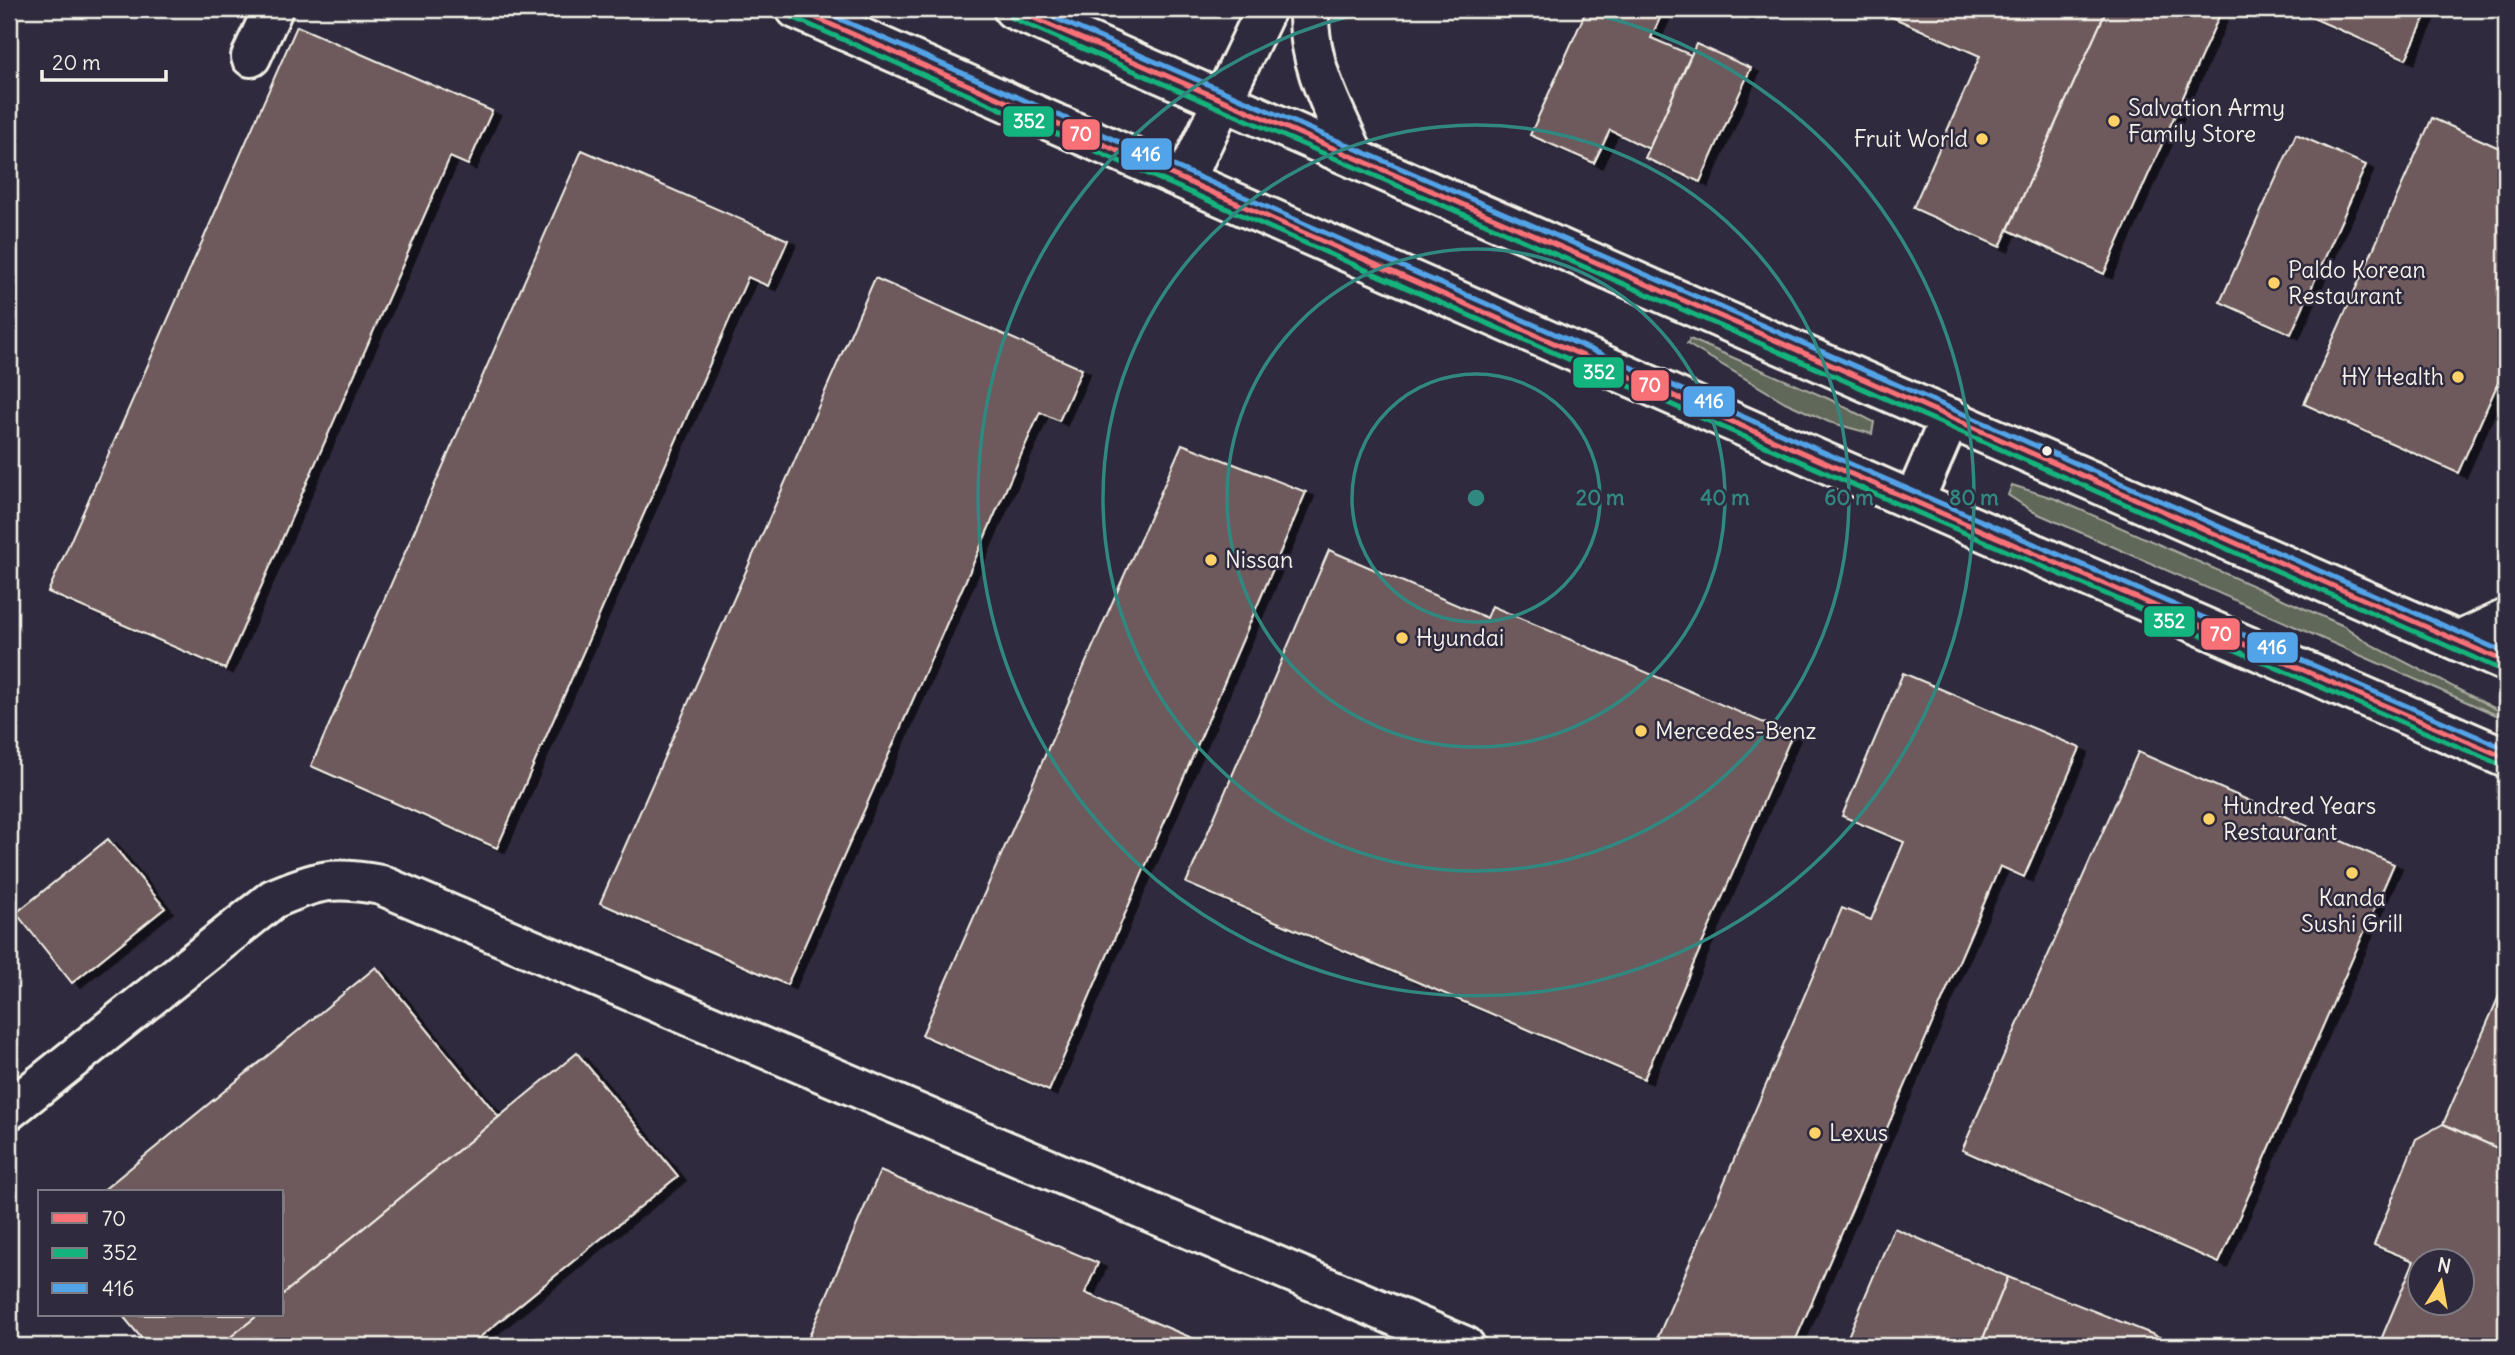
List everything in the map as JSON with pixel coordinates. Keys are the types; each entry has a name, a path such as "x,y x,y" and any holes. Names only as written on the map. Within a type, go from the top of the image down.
{"main road":[{"path":"250,57 272,9"},
{"path":"796,9 1914,501 2506,758"},
{"path":"1013,9 1657,287 2506,662"},
{"path":"1185,180 1266,9"},
{"path":"1309,9 1314,60 1321,85 1356,159"},
{"path":"1914,501 1950,418"},
{"path":"2459,641 2506,619"},
{"path":"9,1110 273,899 312,882 351,879 381,885 1465,1346"}],"green space":[{"path":"1690,339 1829,399 1874,422 1872,434 1829,422 1785,402 1687,344"},
{"path":"2012,485 2056,499 2344,626 2370,644 2502,712 2501,717 2034,512 2008,495"}],"building":[{"path":"1587,9 1664,9 1651,38 1691,55 1649,149 1610,130 1594,163 1530,135"},
{"path":"1874,9 2107,9 2000,247 1913,208 1980,56"},
{"name":"Salvation Army Family Store","path":"2107,9 2213,9 2221,12 2104,274 2008,230"},
{"path":"2429,9 2406,59 2297,11"},
{"path":"297,26 492,111 468,165 450,157 225,669 48,592"},
{"path":"1696,44 1751,68 1700,182 1645,158"},
{"path":"2432,118 2506,151 2506,365 2458,473 2304,404"},
{"path":"2296,134 2366,165 2291,334 2220,302"},
{"path":"582,150 788,240 768,286 748,277 497,848 311,766"},
{"path":"875,278 1082,369 1059,421 1040,412 787,985 600,903"},
{"path":"1182,444 1306,492 1049,1091 922,1035"},
{"path":"1329,550 1487,618 1492,606 1792,735 1644,1079 1186,883"},
{"name":"Lexus","path":"1903,673 2080,748 2024,877 2000,866 1793,1346 1654,1346 1842,908 1871,920 1904,842 1842,816"},
{"path":"2138,752 2394,864 2219,1263 1962,1150"},
{"path":"108,839 165,908 72,983 16,913"},
{"path":"376,967 499,1117 284,1293 284,1190 103,1190"},
{"path":"2506,980 2506,1152 2443,1124"},
{"path":"577,1053 678,1176 469,1346 219,1346 257,1316 284,1316 284,1293"},
{"path":"2443,1124 2506,1152 2506,1346 2390,1346 2380,1342 2406,1280 2406,1316 2476,1316 2476,1246 2406,1246 2406,1258 2374,1245 2416,1139"},
{"path":"880,1171 1098,1263 1085,1293 1211,1346 805,1346"},
{"path":"1894,1228 2008,1277 1980,1346 1844,1346"},
{"path":"2008,1277 2182,1346 1980,1346"},
{"path":"123,1316 257,1316 219,1346 148,1346"}],"transit line":[{"name":"70","path":"796,9 1842,470 2506,758"},
{"name":"416","path":"817,9 2506,749"},
{"name":"70","path":"1013,9 2506,662"},
{"name":"416","path":"1034,9 1764,326 2506,653"},
{"name":"352","path":"792,17 1838,478 2503,766"},
{"name":"352","path":"1010,17 2502,670"}],"place":[{"name":"Salvation Army Family Store","path":"2114,121"},
{"name":"Fruit World","path":"1982,139"},
{"name":"Paldo Korean Restaurant","path":"2274,283"},
{"name":"HY Health","path":"2458,377"},
{"name":"Nissan","path":"1211,560"},
{"name":"Hyundai","path":"1402,638"},
{"name":"Mercedes-Benz","path":"1641,731"},
{"name":"Hundred Years Restaurant","path":"2209,819"},
{"name":"Kanda Sushi Grill","path":"2352,873"},
{"name":"Lexus","path":"1815,1133"}]}
